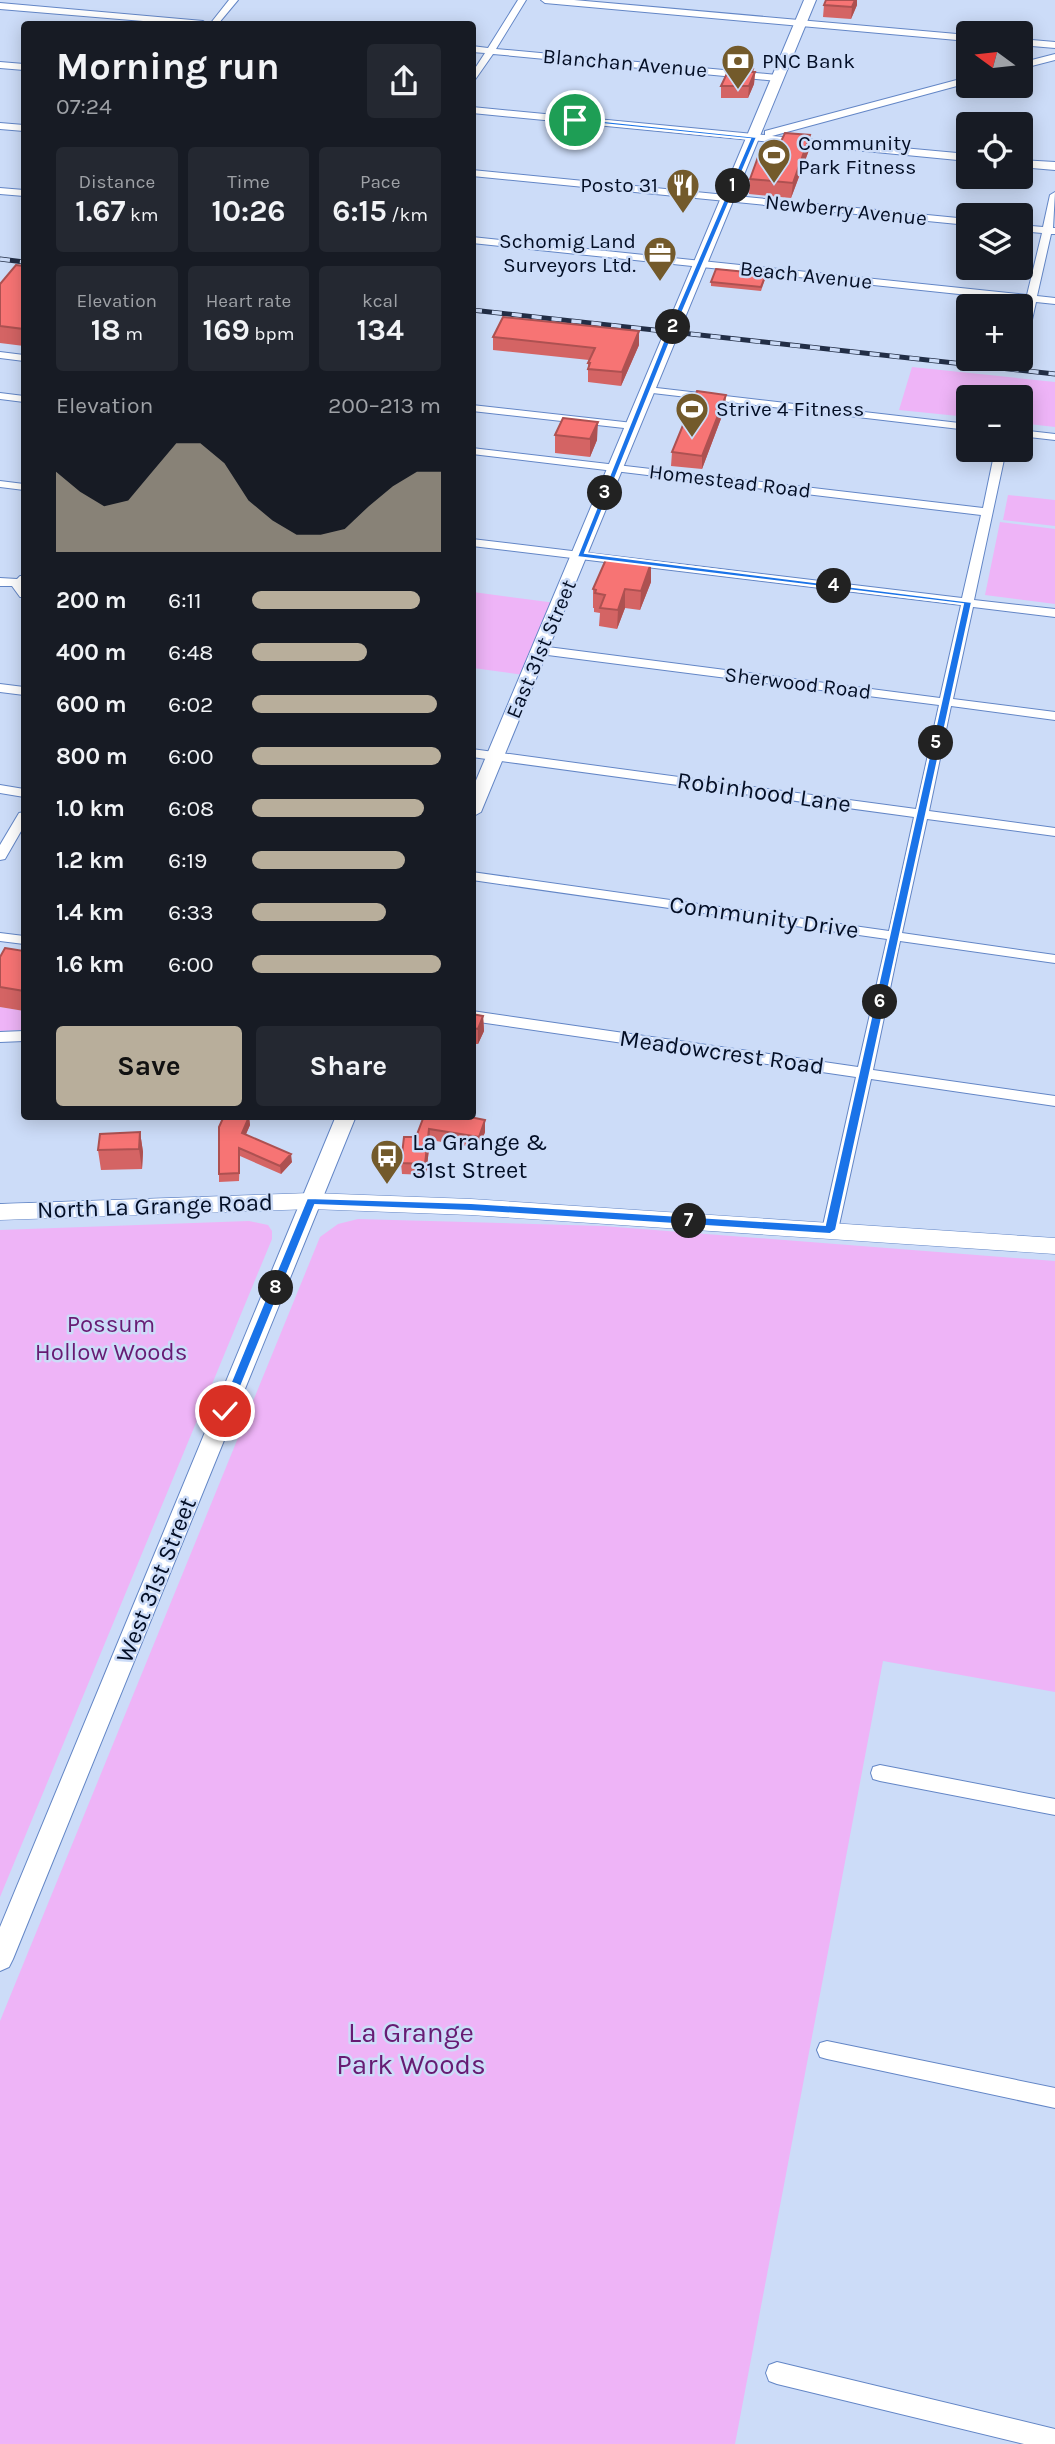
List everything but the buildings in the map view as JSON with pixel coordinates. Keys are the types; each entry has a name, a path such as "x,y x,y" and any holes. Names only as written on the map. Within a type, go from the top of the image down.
{"main road":[{"name":"East 31st Street","path":"476,803 810,0"},
{"path":"311,1201 344,1120"},
{"name":"North La Grange Road","path":"0,1212 311,1201 434,1205 830,1230"},
{"name":"West 31st Street","path":"0,1959 311,1201"},
{"path":"830,1230 1055,1245"}],"street":[{"path":"216,21 234,0"},
{"path":"476,75 522,0"},
{"path":"545,0 956,36"},
{"path":"0,6 169,21"},
{"path":"1033,43 1055,45"},
{"name":"Blanchan Avenue","path":"476,49 777,78"},
{"path":"1033,63 1055,57"},
{"path":"0,65 21,67"},
{"path":"754,137 956,83"},
{"path":"476,110 956,157"},
{"path":"0,126 21,128"},
{"path":"1033,164 1055,166"},
{"name":"Newberry Avenue","path":"476,173 956,221"},
{"path":"0,191 21,193"},
{"path":"1033,294 1051,231 1055,195"},
{"path":"1033,229 1051,231"},
{"name":"Beach Avenue","path":"476,240 993,294"},
{"name":"Beach Avenue","path":"1033,298 1055,301"},
{"path":"0,355 21,358"},
{"path":"648,390 956,426"},
{"path":"0,396 21,399"},
{"path":"476,408 633,426"},
{"path":"1033,434 1055,437"},
{"name":"Homestead Road","path":"476,451 988,512"},
{"path":"830,1230 998,462"},
{"path":"0,484 21,487"},
{"path":"476,542 1055,613"},
{"path":"0,582 21,586"},
{"name":"Sherwood Road","path":"540,650 1055,716"},
{"path":"0,688 21,691"},
{"name":"Robinhood Lane","path":"476,754 1055,832"},
{"path":"0,789 21,792"},
{"path":"0,856 21,821"},
{"name":"Community Drive","path":"476,877 1055,959"},
{"path":"0,937 21,940"},
{"name":"Meadowcrest Road","path":"476,1017 1055,1101"},
{"path":"0,1037 21,1036"},
{"path":"880,1773 1055,1807"},
{"path":"827,2050 1055,2098"},
{"path":"777,2373 1055,2440"}],"green space":[{"path":"912,367 1055,382 1055,427 1033,424 1033,385 956,385 956,416 899,410"},
{"path":"1008,495 1055,500 1055,526 1003,520"},
{"path":"1000,522 1055,529 1055,604 985,595"},
{"path":"476,592 556,603 524,675 476,668"},
{"path":"0,1007 21,1010 21,1030 0,1031"},
{"name":"La Grange Park Woods","path":"358,1219 603,1226 1055,1261 1055,1692 883,1661 735,2444 0,2444 0,2021 320,1237 338,1224"},
{"name":"Possum Hollow Woods","path":"249,1221 268,1225 272,1231 272,1239 0,1897 0,1230"}],"railway":[{"path":"0,259 21,262"},
{"path":"476,310 1055,374"}],"place":[{"name":"PNC Bank","path":"738,91"},
{"name":"Community Park Fitness","path":"774,185"},
{"name":"Posto 31","path":"683,215"},
{"name":"Schomig Land Surveyors Ltd.","path":"660,283"},
{"name":"Strive 4 Fitness","path":"692,439"},
{"name":"La Grange & 31st Street","path":"387,1186"}],"route":[{"path":"225,1411 311,1201 471,1207 830,1230 968,602 580,555 670,332 754,137 575,120"}]}
